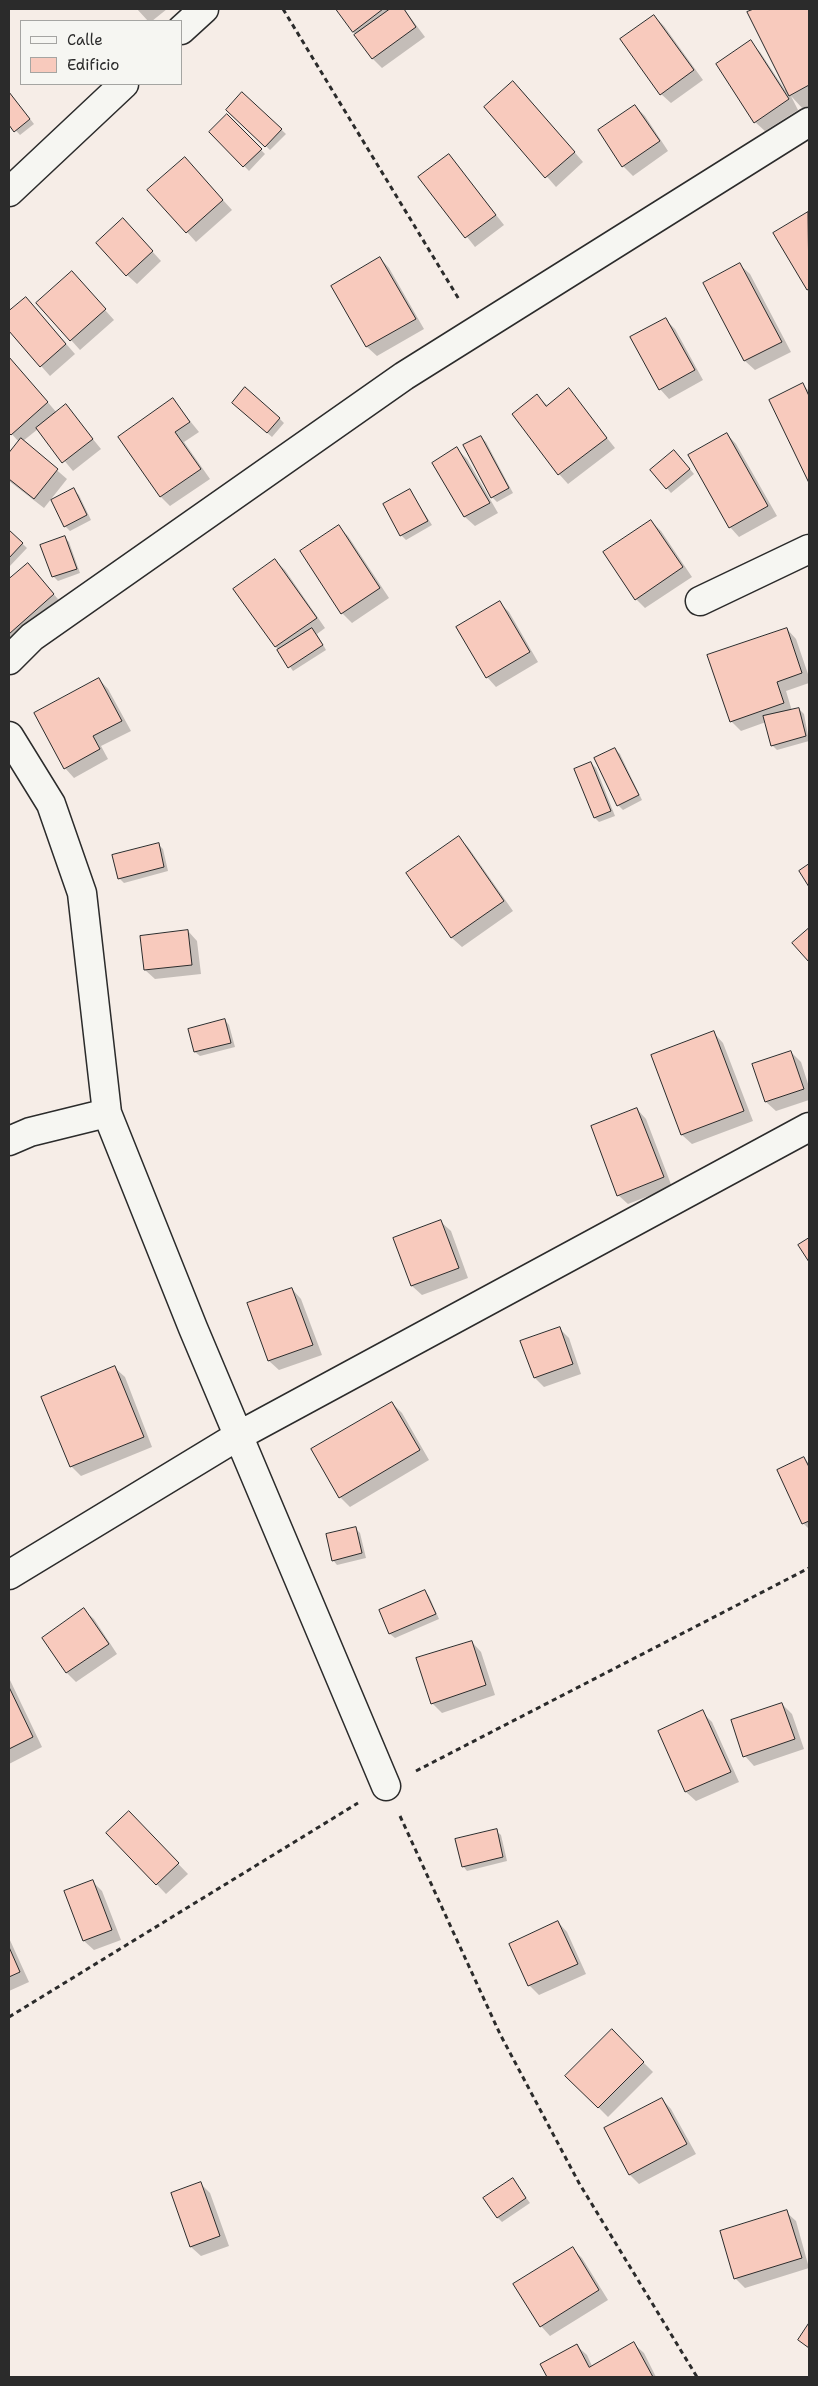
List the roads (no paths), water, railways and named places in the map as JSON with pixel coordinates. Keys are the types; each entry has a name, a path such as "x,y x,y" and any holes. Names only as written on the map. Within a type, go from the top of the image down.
{"street":[{"path":"182,29 204,9"},
{"path":"9,192 123,85"},
{"path":"9,660 32,637 404,376 809,122"},
{"path":"700,601 809,549"},
{"path":"9,736 51,804 82,893 107,1113 193,1328 386,1786"},
{"path":"9,1140 30,1132 107,1113"},
{"path":"9,1576 238,1436 809,1127"}]}
